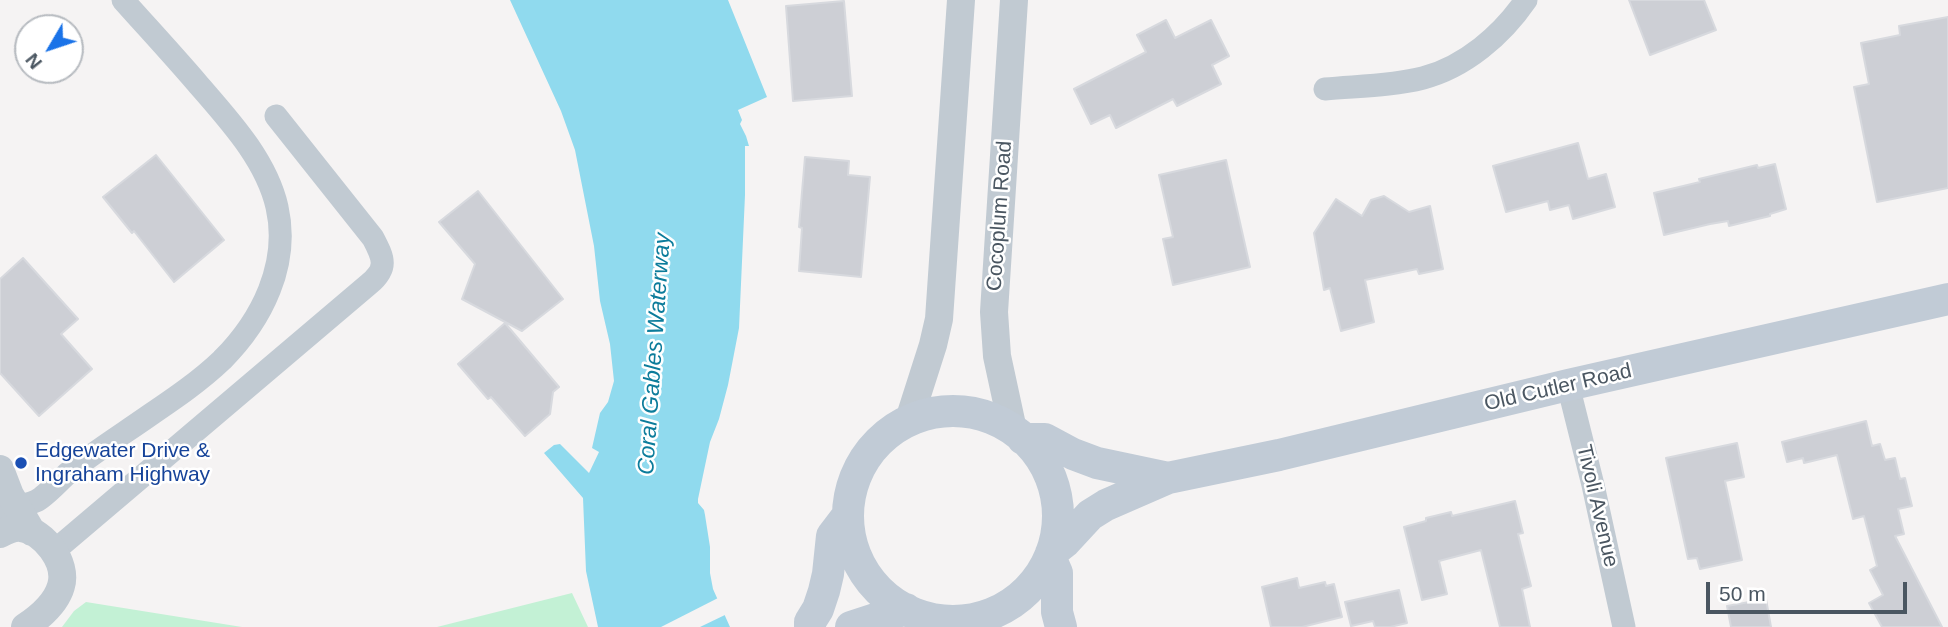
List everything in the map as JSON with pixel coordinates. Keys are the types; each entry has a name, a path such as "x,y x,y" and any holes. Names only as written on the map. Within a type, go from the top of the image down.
{"main road":[{"name":"Old Cutler Road","path":"1050,555 1090,516 1106,505 1168,478 1948,299"},
{"path":"943,411 964,411 986,416 1018,434 1038,455 1049,474 1056,495 1057,529 1050,555 1040,575 1017,599 987,615 962,624 922,615 892,601 868,577 857,558 851,537 849,502 857,472 869,453 883,437 909,421 921,415 943,411"},
{"name":"Old Cutler Road","path":"1018,434 1045,439 1097,463 1168,478"},
{"path":"810,627 828,574 832,536 848,515"},
{"path":"1050,555 1056,573 1057,611 1061,627"},
{"path":"851,627 906,609"}],"street":[{"path":"18,505 68,474 198,380 221,360 242,337 263,302 271,286 279,255 280,230 276,205 270,187 250,149 217,106 123,0"},
{"path":"909,421 939,319 961,0"},
{"name":"Cocoplum Road","path":"1014,0 994,312 997,356 1018,434"},
{"path":"1325,89 1406,81 1441,72 1486,44 1526,0"},
{"path":"53,552 359,293 381,271 381,253 373,238 276,116"},
{"name":"Tivoli Avenue","path":"1568,385 1594,485 1624,627"},
{"path":"0,469 32,532"},
{"path":"0,534 14,528 32,532 46,543 58,561 62,581 51,616 25,627"}],"green space":[{"path":"572,593 588,627 437,627"},
{"path":"86,602 242,627 62,627 74,611"}],"water":[{"name":"Coral Gables Waterway","path":"510,0 728,0 767,97 738,110 742,120 740,124 749,146 745,146 739,328 728,385 710,442 698,499 705,515 713,589 730,627 598,627 586,571 583,498 544,453 560,444 589,473 599,452 592,448 600,413 608,402 614,381 610,344 600,301 594,246 575,150 561,111"}],"pier":[{"path":"720,597 727,614 700,627 661,627"}],"building":[{"path":"1629,0 1704,0 1716,30 1650,55"},
{"path":"844,1 852,96 793,101 786,6"},
{"path":"1948,17 1948,188 1877,202 1854,87 1869,84 1861,43 1900,35 1899,26"},
{"path":"1166,20 1175,38 1211,20 1229,56 1212,65 1221,84 1177,106 1173,99 1116,128 1110,115 1091,124 1074,89 1146,52 1137,35"},
{"path":"1578,143 1588,179 1606,174 1615,207 1573,219 1569,205 1550,210 1548,201 1506,212 1493,166"},
{"path":"156,155 224,240 174,282 103,197"},
{"path":"805,157 849,161 848,175 870,177 861,277 799,271 802,228 799,227"},
{"path":"1226,160 1250,267 1173,285 1163,239 1173,237 1159,175"},
{"path":"1775,164 1786,209 1770,216 1729,226 1728,221 1664,235 1654,193 1757,165 1758,168"},
{"path":"478,191 563,299 522,331 462,299 475,264 439,222"},
{"path":"1384,196 1409,212 1430,206 1443,269 1419,274 1417,269 1365,280 1374,322 1341,331 1330,288 1324,290 1314,233 1336,199 1362,216 1371,200"},
{"path":"23,258 78,319 61,334 92,369 39,416 0,373 0,279"},
{"path":"505,323 559,387 553,392 550,414 525,436 458,364"},
{"path":"1866,421 1872,446 1880,444 1885,460 1895,458 1900,479 1905,478 1912,506 1898,509 1904,534 1895,536 1942,627 1882,627 1869,603 1883,595 1870,570 1877,566 1864,516 1853,519 1837,455 1804,463 1803,458 1787,462 1782,442"},
{"path":"1737,443 1744,477 1725,481 1742,560 1700,569 1697,558 1688,559 1666,458"},
{"path":"1515,501 1523,533 1518,534 1531,586 1522,589 1530,627 1500,627 1481,550 1439,561 1447,594 1422,600 1404,527 1451,512 1452,516"},
{"path":"1297,578 1299,588 1325,582 1326,586 1334,584 1342,617 1302,627 1271,627 1262,587"},
{"path":"1399,590 1407,623 1375,627 1373,621 1351,626 1345,602"},
{"path":"1766,599 1771,627 1731,627 1727,606"}],"place":[{"name":"Edgewater Drive & Ingraham Highway","path":"21,463"}]}
